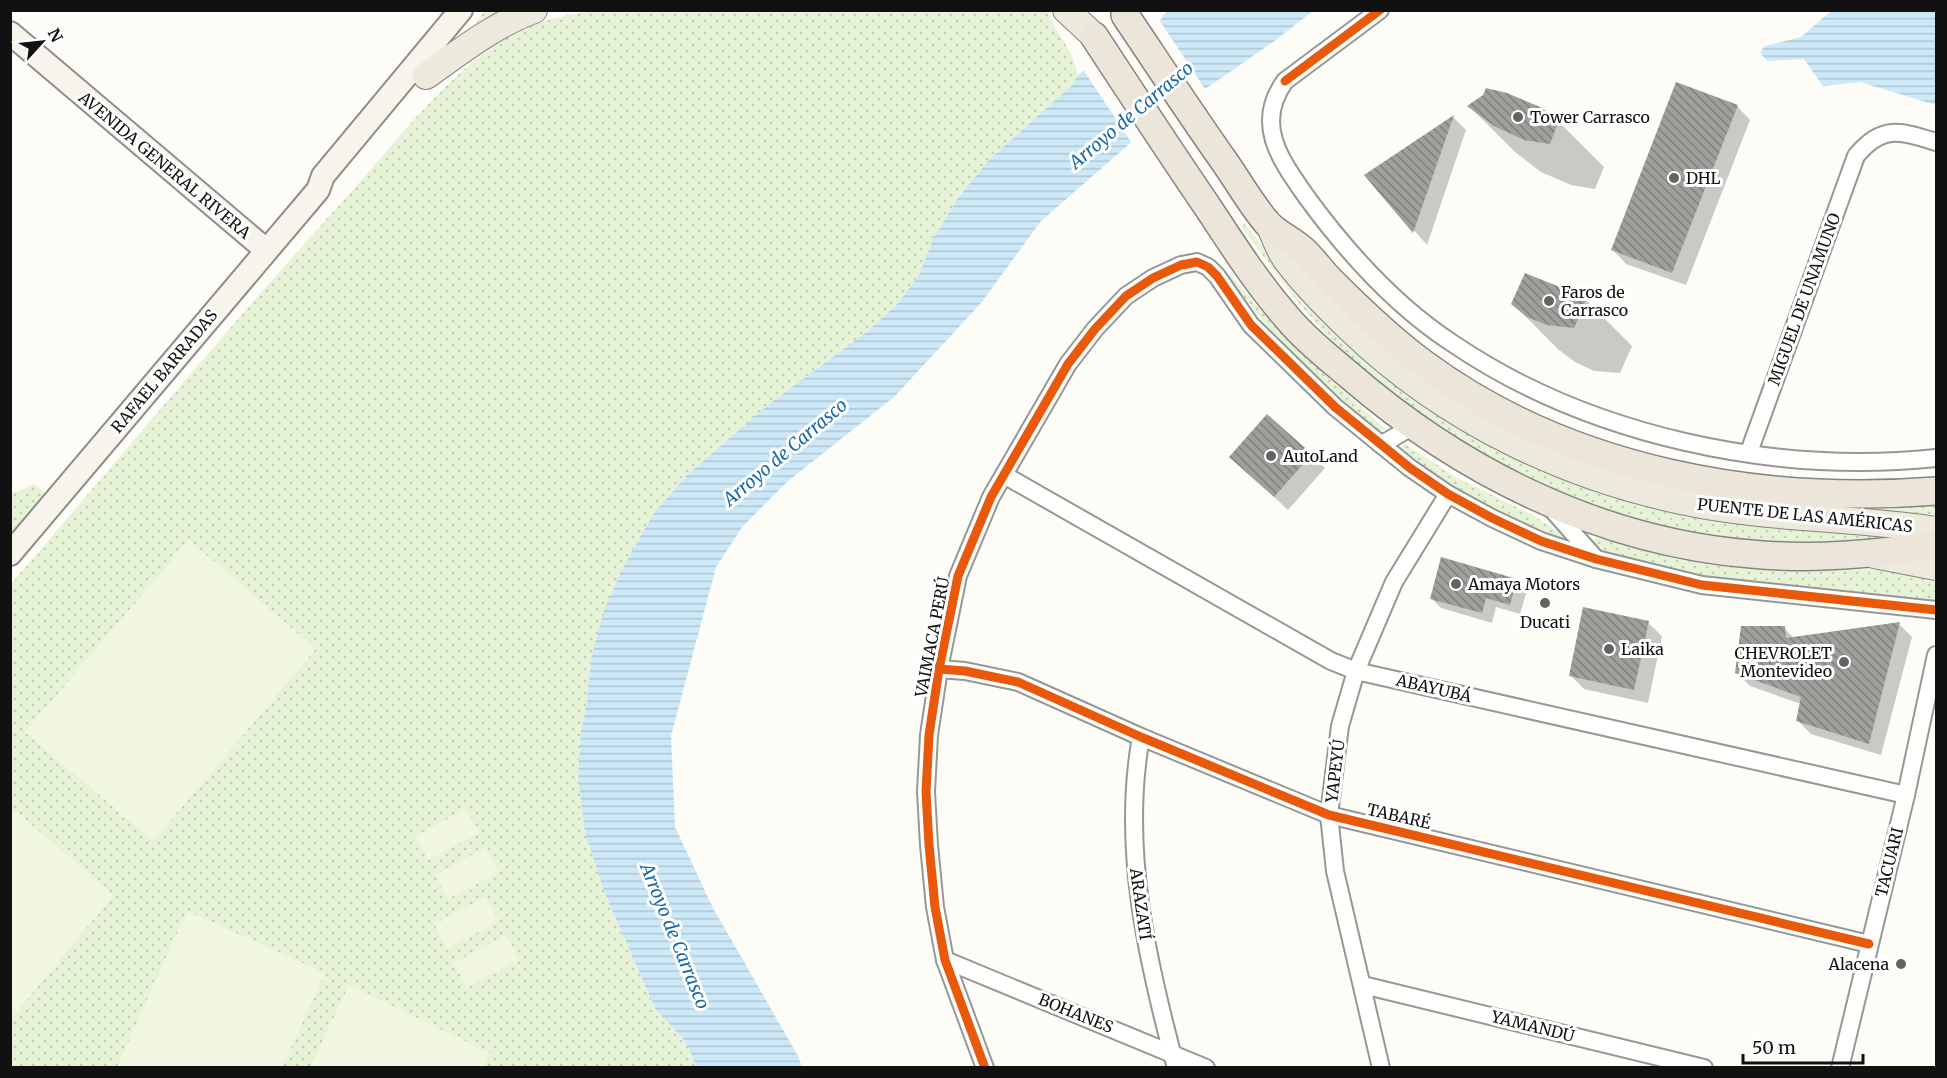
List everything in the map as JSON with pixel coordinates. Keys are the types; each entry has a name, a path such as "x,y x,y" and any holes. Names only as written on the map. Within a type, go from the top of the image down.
{"highway":[{"path":"1124,13 1269,224 1304,251 1357,308 1394,341 1425,364 1490,405 1542,432 1619,459 1704,480 1770,491 1843,495 1936,491"},
{"path":"1094,36 1242,258 1292,323 1379,401 1469,463 1545,501 1592,520 1664,540 1708,549 1790,556 1871,554 1936,545"}],"main road":[{"name":"RAFAEL BARRADAS","path":"10,554 318,190 323,176 461,10"},
{"name":"RAFAEL BARRADAS","path":"318,190 332,185 426,76 478,10"},
{"path":"426,76 485,33 534,10"},
{"path":"1066,10 1094,36"},
{"path":"1076,10 1094,36"},
{"name":"AVENIDA GENERAL RIVERA","path":"10,33 266,250"},
{"name":"PUENTE DE LAS AMÉRICAS","path":"1269,224 1286,259 1330,309 1365,343 1398,371 1467,419 1535,454 1594,477 1702,505 1768,514 1936,530"},
{"path":"1871,554 1936,567"}],"street":[{"path":"1380,10 1285,81 1277,92 1272,106 1271,125 1274,144 1283,164 1347,248 1383,286 1450,342 1492,369 1527,386 1614,423 1682,442 1809,460 1900,462 1936,458"},
{"name":"MIGUEL DE UNAMUNO","path":"1749,453 1856,156 1870,141 1893,132 1904,132 1936,142"},
{"name":"VAIMACA PERÚ","path":"985,1068 945,960 934,896 926,792 929,735 939,669 958,576 991,497 1068,364 1095,329 1126,296 1153,278 1181,265 1197,262 1208,267 1217,276 1251,325 1293,367 1335,407 1379,443"},
{"path":"1379,443 1413,426"},
{"path":"1379,443 1448,494 1492,518 1541,541 1596,559 1702,585 1936,610"},
{"path":"1900,462 1904,494"},
{"name":"ABAYUBÁ","path":"1004,475 1331,661 1356,671 1906,795"},
{"name":"YAPEYÚ","path":"1381,1068 1337,880 1329,815 1341,726 1356,671 1394,582 1448,494"},
{"path":"1545,501 1596,559"},
{"name":"TACUARI","path":"1840,1068 1906,795 1936,655"},
{"name":"TABARÉ","path":"939,669 965,671 1018,682 1141,737 1329,815 1869,944"},
{"name":"ARAZATÍ","path":"1141,737 1135,771 1136,877 1144,931 1174,1060"},
{"name":"BOHANES","path":"945,960 1174,1060 1206,1068"},
{"name":"YAMANDÚ","path":"1363,985 1704,1068"}],"green space":[{"path":"601,10 1046,11 1071,54 1078,75 1072,85 989,160 958,198 933,239 919,275 899,302 868,331 768,405 687,475 654,513 627,560 587,702 581,731 578,774 605,894 656,1010 685,1041 697,1067 11,1068 11,584 265,288 427,105 469,65 514,34 534,24"},
{"path":"484,11 513,11 472,29"},
{"path":"1244,223 1301,295 1389,377 1866,531 1916,540 1846,546 1703,539 1600,513 1474,454 1379,386 1333,342 1295,299 1241,226"},
{"path":"1229,273 1275,327 1386,430 1378,431 1335,397 1270,330 1229,278"},
{"path":"1405,444 1457,478 1533,515 1568,539 1523,523 1459,490 1401,448"},
{"path":"34,484 45,493 11,533 11,493"},
{"path":"1936,500 1936,515 1886,510 1881,512 1785,501"},
{"path":"1594,538 1671,558 1710,564 1783,572 1863,569 1904,571 1936,576 1936,601 1703,576 1602,551 1592,541"},
{"path":"189,540 316,649 153,841 25,732"},
{"path":"11,807 114,895 11,1019"},
{"path":"466,809 479,833 428,860 415,836"},
{"path":"486,847 499,872 448,899 435,875"},
{"path":"486,897 499,921 447,949 434,924"},
{"path":"187,911 325,973 282,1067 117,1067"},
{"path":"506,935 519,960 467,987 454,963"},
{"path":"349,985 490,1053 484,1067 310,1067"}],"water":[{"name":"Arroyo de Carrasco","path":"1167,11 1313,11 1273,42 1143,132 1041,221 981,303 894,397 788,481 743,526 716,567 671,736 675,827 713,908 798,1056 802,1067 697,1067 685,1041 656,1010 605,894 585,832 578,774 581,731 587,702 591,659 604,610 627,560 654,513 687,475 768,405 868,331 899,302 919,275 933,239 958,198 989,160 1072,85 1078,75 1161,19"},
{"path":"1831,11 1936,11 1936,105 1860,82 1823,86 1804,59 1768,61 1760,53 1765,46 1801,37"}],"pier":[{"path":"1158,18 1207,92 1133,145 1082,68"}],"building":[{"name":"DHL","path":"1676,82 1738,105 1672,273 1611,250"},
{"name":"Tower Carrasco","path":"1486,88 1507,93 1540,107 1559,120 1550,144 1524,140 1494,126 1467,106 1483,95"},
{"path":"1454,115 1413,233 1364,175"},
{"name":"Faros de Carrasco","path":"1525,273 1587,298 1574,328 1547,325 1527,317 1511,304"},
{"name":"AutoLand","path":"1267,414 1312,454 1274,497 1229,457"},
{"name":"Amaya Motors","path":"1441,557 1517,579 1510,605 1486,598 1482,613 1430,599"},
{"name":"Laika","path":"1583,607 1649,621 1634,690 1569,676"},
{"name":"CHEVROLET Montevideo","path":"1900,622 1869,744 1796,721 1801,697 1735,673 1741,626 1785,626 1786,638"}],"cycle path":[{"path":"1285,81 1380,10"},
{"path":"985,1068 945,960 935,907 926,792 929,735 939,669 958,576 991,497 1068,364 1095,329 1126,296 1153,278 1181,265 1197,262 1208,267 1217,276 1251,325 1335,407 1410,468 1448,494 1541,541 1596,559 1702,585 1936,610"},
{"path":"939,669 965,671 1018,682 1141,737 1329,815 1869,944"}],"place":[{"name":"Tower Carrasco","path":"1518,117"},
{"name":"DHL","path":"1674,178"},
{"name":"Faros de Carrasco","path":"1549,301"},
{"name":"AutoLand","path":"1271,456"},
{"name":"Amaya Motors","path":"1456,584"},
{"name":"Ducati","path":"1545,603"},
{"name":"Laika","path":"1609,649"},
{"name":"CHEVROLET Montevideo","path":"1844,662"},
{"name":"Alacena","path":"1901,964"}]}
